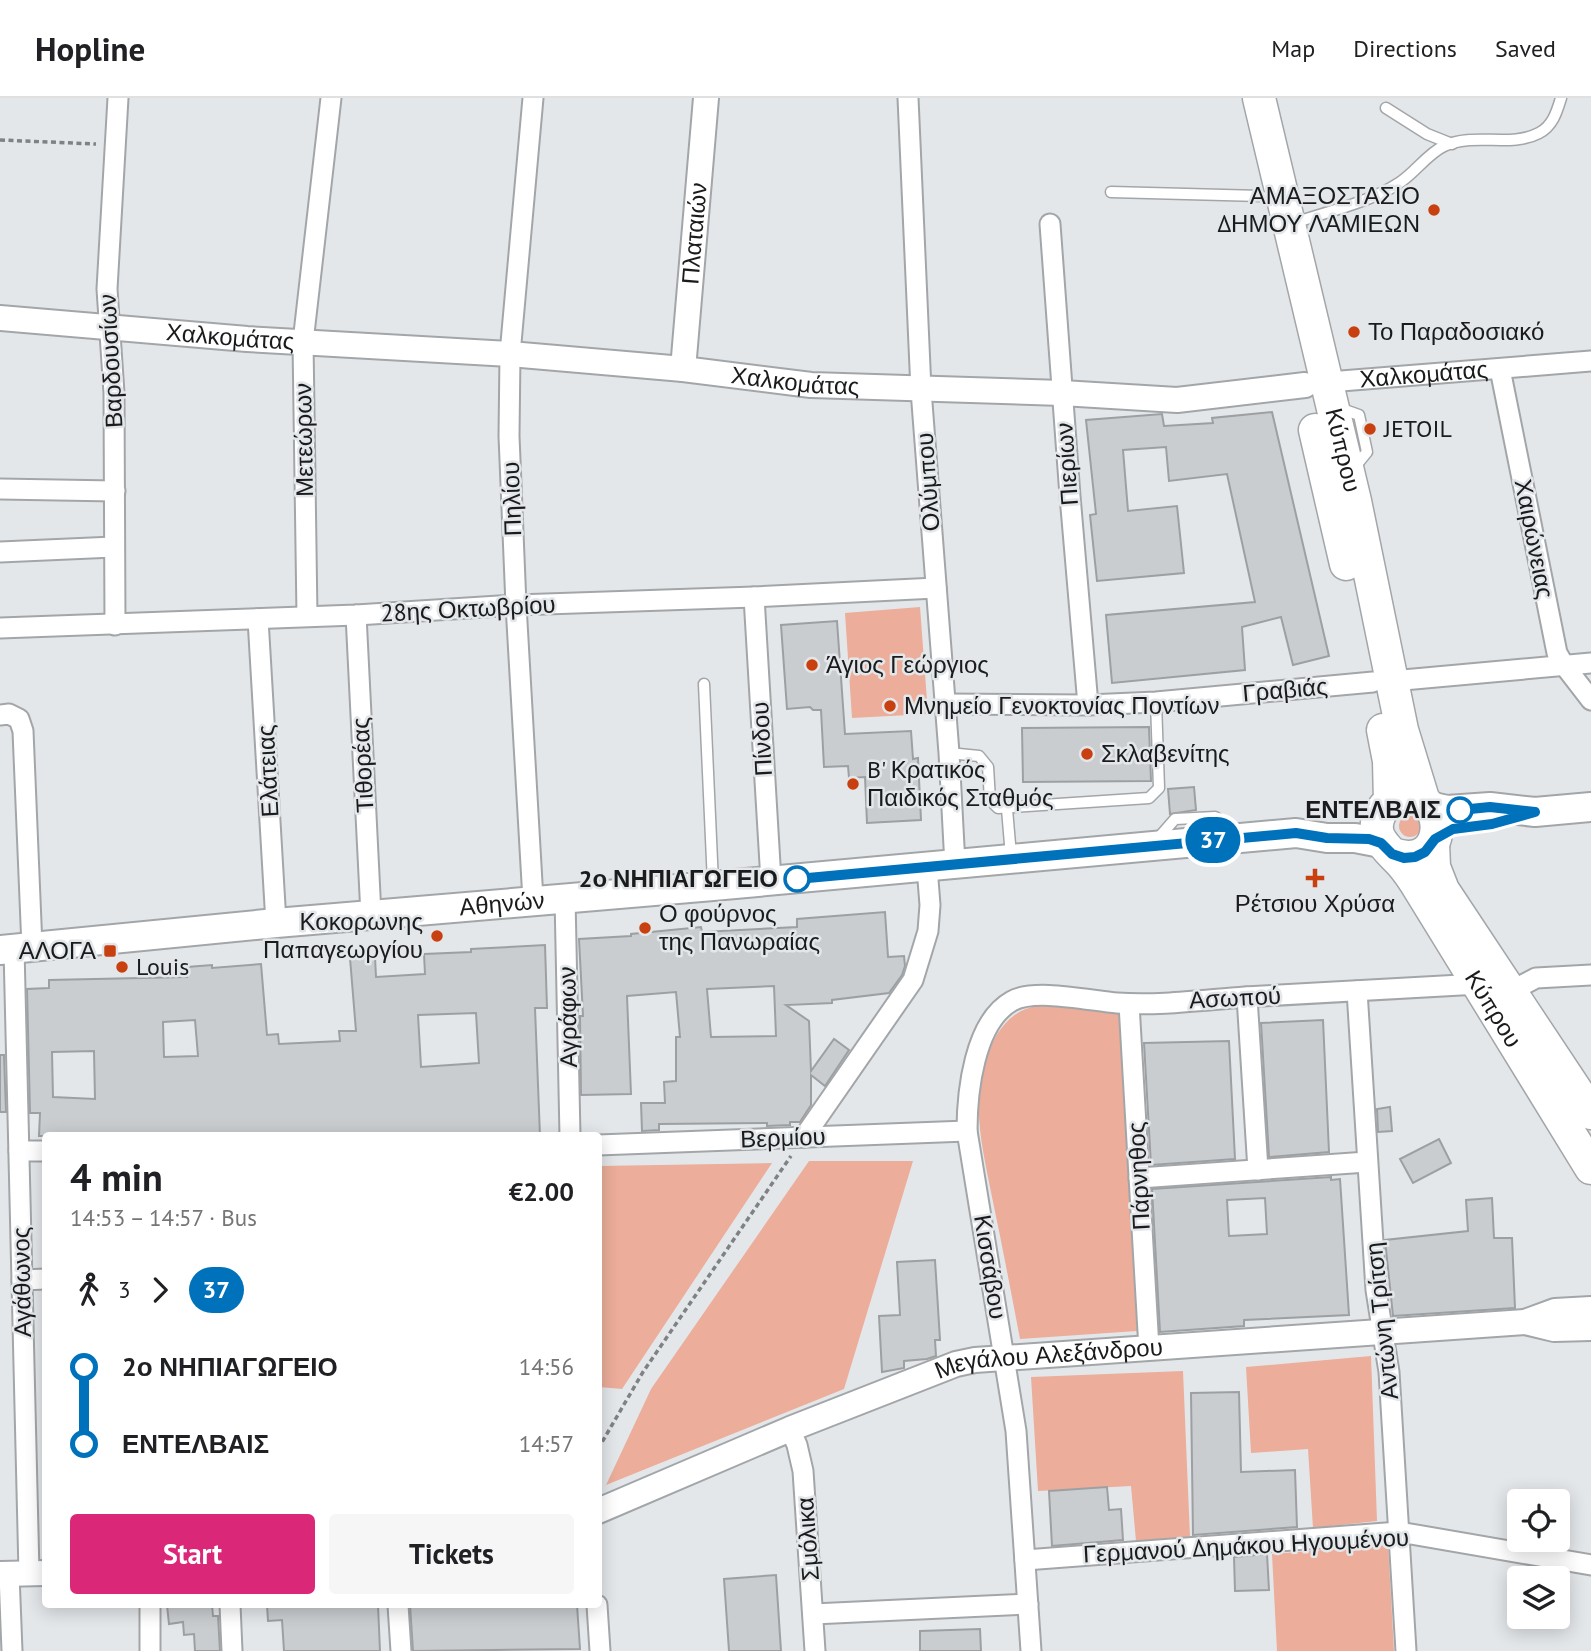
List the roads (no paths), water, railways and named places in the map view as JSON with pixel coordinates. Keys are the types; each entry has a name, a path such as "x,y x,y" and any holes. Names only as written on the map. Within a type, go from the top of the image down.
{"main road":[{"name":"Κύπρου","path":"1237,98 1261,196 1316,384"},
{"name":"Κύπρου","path":"1259,98 1290,224 1316,384 1382,682 1426,804 1437,822 1434,867 1443,890 1591,1113"},
{"name":"Κύπρου","path":"1382,682 1389,761 1386,807 1377,828 1387,849 1411,876 1479,984 1591,1168"},
{"path":"1386,807 1411,797 1447,810 1490,807 1535,812"},
{"name":"Αθηνών","path":"15,949 276,923 1296,833 1324,823 1360,819 1386,807"},
{"path":"1387,849 1404,858 1415,857 1453,829 1492,824 1535,812 1591,807"},
{"name":"Αθηνών","path":"1296,833 1327,838 1369,839 1387,849"}],"street":[{"name":"Βαρδουσίων","path":"115,625 114,393 107,278 118,98"},
{"name":"Μετεώρων","path":"307,616 303,342 331,98"},
{"name":"Πηλίου","path":"533,98 510,354 509,436 533,901"},
{"name":"Πλαταιών","path":"683,369 706,98"},
{"name":"Ολύμπου","path":"908,98 920,390 949,753 955,865"},
{"name":"Πιερίων","path":"1050,224 1088,705"},
{"name":"Χαλκομάτας","path":"0,318 303,342 510,354 683,369 811,385 1062,393 1177,400 1316,384 1591,361"},
{"name":"Χαιρώνειας","path":"1500,369 1557,653 1591,700"},
{"path":"0,489 115,491"},
{"path":"0,552 114,547"},
{"name":"28ης Οκτωβρίου","path":"0,628 356,615 516,605 936,588"},
{"name":"Πίνδου","path":"754,597 771,881"},
{"name":"Τιθορέας","path":"356,615 371,915"},
{"name":"Ελάτειας","path":"258,619 276,923"},
{"name":"Γραβιάς","path":"945,704 1088,705 1156,702 1591,663"},
{"name":"Αγάθωνος","path":"0,715 9,714 19,719 23,731 15,949 22,1280 21,1573 12,1651"},
{"path":"804,1137 913,980 928,931 930,905 927,867"},
{"name":"Αγράφων","path":"565,898 569,1132"},
{"path":"1511,990 1536,978 1591,975"},
{"name":"Ασωπού","path":"997,1014 1020,997 1058,996 1129,1004 1479,984"},
{"name":"Αντώνη Τρίτση","path":"1357,991 1376,1290 1389,1372 1406,1651"},
{"path":"1247,997 1258,1170"},
{"name":"Πάρνηθος","path":"1129,1004 1149,1349"},
{"name":"Κισσάβου","path":"997,1014 980,1047 972,1073 967,1132 1017,1431 1031,1651"},
{"name":"Βερμίου","path":"602,1145 967,1132"},
{"path":"19,1151 42,1150"},
{"path":"1139,1178 1367,1162"},
{"path":"22,1280 42,1279"},
{"name":"Μεγάλου Αλεξάνδρου","path":"602,1509 790,1429 956,1364 1006,1356 1149,1349 1525,1322 1555,1311 1591,1309"},
{"name":"Μεγάλου Αλεξάνδρου","path":"1525,1322 1553,1329 1591,1328"},
{"name":"Σμόλικα","path":"790,1429 803,1471 815,1651"},
{"name":"Γερμανού Δημάκου Ηγουμένου","path":"1025,1560 1399,1532 1591,1565"},
{"path":"813,1614 1028,1604"},
{"path":"150,1608 150,1651"},
{"path":"230,1608 232,1651"},
{"path":"398,1608 401,1651"},
{"path":"597,1608 600,1651"}],"lane":[{"path":"1290,224 1376,195 1399,183 1443,146 1461,141 1525,138 1541,133 1553,120 1562,98"},
{"path":"1386,108 1427,134 1452,144"},
{"path":"1111,192 1261,196"},
{"path":"1345,410 1359,415 1367,452 1357,463"},
{"path":"704,684 713,886"},
{"path":"949,753 979,756 988,766 990,800 998,808 1152,797 1159,788 1156,702"},
{"path":"1007,809 1012,860"},
{"path":"1161,835 1175,819 1215,817 1230,827"}],"place":[{"name":"ΑΜΑΞΟΣΤΑΣΙΟ ΔΗΜΟΥ ΛΑΜΙΕΩΝ","path":"1434,210"},
{"name":"Το Παραδοσιακό","path":"1354,332"},
{"name":"JETOIL","path":"1370,429"},
{"name":"Άγιος Γεώργιος","path":"812,665"},
{"name":"Μνημείο Γενοκτονίας Ποντίων","path":"890,706"},
{"name":"Σκλαβενίτης","path":"1087,754"},
{"name":"B' Κρατικός Παιδικός Σταθμός","path":"853,784"},
{"name":"ΕΝΤΕΛΒΑΙΣ","path":"1460,810"},
{"name":"Ρέτσιου Χρύσα","path":"1315,878"},
{"name":"2ο ΝΗΠΙΑΓΩΓΕΙΟ","path":"797,879"},
{"name":"Ο φούρνος της Πανωραίας","path":"645,928"},
{"name":"Κοκορωνης Παπαγεωργίου","path":"437,936"},
{"name":"ΑΛΟΓΑ","path":"110,951"},
{"name":"Louis","path":"122,967"}]}
